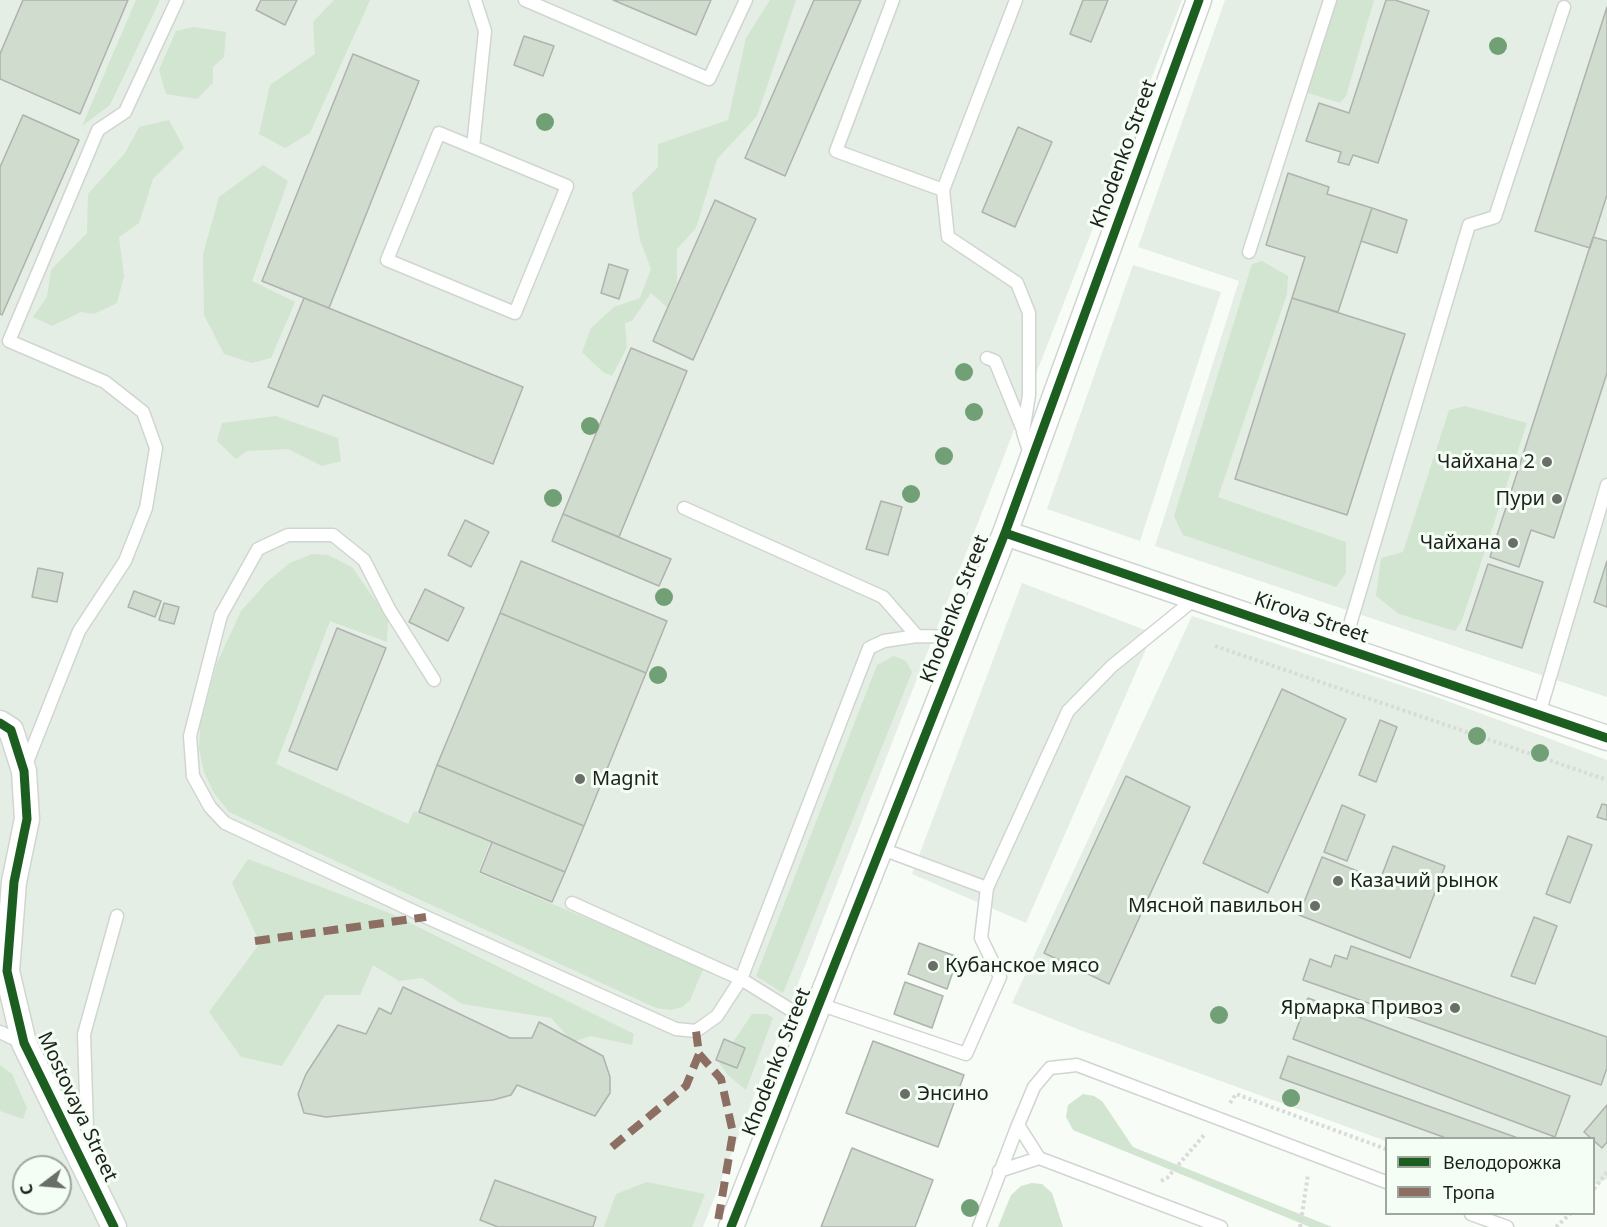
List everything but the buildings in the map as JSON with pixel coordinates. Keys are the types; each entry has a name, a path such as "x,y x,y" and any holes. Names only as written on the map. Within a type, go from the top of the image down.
{"street":[{"name":"Khodenko Street","path":"731,1227 1005,533 1199,0"},
{"name":"Kirova Street","path":"1005,533 1607,738"},
{"name":"Mostovaya Street","path":"0,723 11,730 24,771 27,819 14,882 7,971 24,1043 114,1227"}],"lane":[{"path":"24,771 79,631 125,561 146,508 156,448 143,412 105,382 9,341 98,130 125,112 177,0"},
{"path":"473,147 485,31 475,0"},
{"path":"525,0 710,79 746,0"},
{"path":"893,0 836,151 943,190"},
{"path":"1016,0 943,190 948,237 1017,283 1029,313 1029,395 1023,432"},
{"path":"1249,252 1330,0"},
{"path":"1342,648 1469,225 1495,217 1564,7"},
{"path":"439,133 473,147 567,186 515,313 387,260 439,133"},
{"path":"987,358 995,361 1023,432 1031,459"},
{"path":"1539,714 1607,485"},
{"path":"684,508 883,597 917,636"},
{"path":"434,680 389,609 364,560 333,536 288,535 258,549 221,615 190,736 193,776 210,807 225,822 426,917 676,1029 696,1031 717,1016 741,979 869,648 884,641 917,636 963,637"},
{"path":"572,903 815,1014 966,1054 1000,976 981,938 987,888 1068,711 1112,666 1196,598"},
{"path":"882,849 987,888"},
{"path":"89,1176 84,1034 117,916"},
{"path":"0,1032 24,1043"},
{"path":"979,1227 1034,1087 1050,1068 1077,1065 1385,1182"},
{"path":"1018,1125 1038,1158 1221,1227"},
{"path":"999,1172 1038,1158"},
{"path":"1474,1215 1507,1227"}],"path":[{"path":"1215,645 1607,780"},
{"path":"1595,1187 1607,1172"},
{"path":"1556,1227 1569,1215"}],"shaded area":[{"path":"0,0 1182,0 703,1227 0,1227"},
{"path":"1225,0 1607,0 1607,697 1155,546 1239,281 1138,247"},
{"path":"1133,265 1221,292 1140,541 1047,509"},
{"path":"1022,583 1153,633 1026,923 912,874"},
{"name":"Казачий рынок","path":"1192,616 1431,695 1607,760 1607,1179 1595,1185 1595,1137 1385,1137 1385,1141 1012,1003"}],"green space":[{"path":"136,0 160,0 110,105 82,126"},
{"path":"334,0 370,0 310,133 285,148 259,134 270,85 315,54 313,22"},
{"path":"770,0 796,0 757,116 717,159 696,228 677,249 677,283 667,307 651,293 632,321 625,323 627,347 612,376 603,372 582,352 591,328 614,307 640,298 651,269 640,240 632,193 658,167 658,144 728,120 746,38"},
{"path":"1336,0 1374,0 1346,96 1340,103 1308,93 1306,85"},
{"path":"194,27 226,32 224,57 213,67 213,83 197,99 166,94 159,70 176,31"},
{"path":"169,120 184,148 153,179 139,223 119,237 124,276 117,303 94,314 81,312 52,326 33,317 47,297 51,270 87,233 88,194 125,153 139,127"},
{"path":"263,165 288,181 252,281 295,302 271,358 252,363 224,354 204,315 203,254 219,197"},
{"path":"1262,261 1288,276 1287,294 1218,497 1346,542 1346,573 1336,587 1183,535 1174,516 1252,264"},
{"path":"1465,406 1527,423 1462,620 1455,631 1399,614 1376,596 1381,558 1403,552 1449,410"},
{"path":"276,416 338,438 341,461 322,466 288,449 247,451 236,459 217,441 222,423"},
{"path":"312,554 328,555 352,567 388,619 387,642 330,621 276,764 408,824 414,811 490,842 478,873 704,967 690,1000 682,1007 671,1010 656,1008 229,812 214,793 204,772 199,749 200,726 217,663 241,611 268,581 290,563"},
{"path":"894,656 906,661 912,672 783,993 756,976 877,665"},
{"path":"248,859 392,914 634,1034 632,1045 591,1036 573,1042 551,1018 462,1004 422,978 399,981 373,965 360,995 325,995 282,1066 241,1057 209,1012 260,943 232,883"},
{"path":"752,1014 767,1014 773,1018 746,1090 728,1075 719,1063"},
{"path":"0,1065 12,1074 27,1108 23,1119 0,1111"},
{"path":"1083,1094 1094,1096 1102,1101 1133,1147 1332,1227 1310,1227 1073,1130 1066,1117 1068,1105"},
{"path":"647,1182 705,1194 692,1227 604,1227 616,1194"},
{"path":"1032,1183 1042,1184 1052,1193 1063,1227 998,1227 1011,1195 1021,1186"}],"marked path":[{"path":"255,941 426,917"},
{"path":"612,1147 686,1086 699,1054 696,1031"},
{"path":"699,1054 721,1079 733,1133 717,1227"}],"cycle path":[{"path":"731,1227 1005,533 1199,0"},
{"path":"1005,533 1607,738"},
{"path":"0,723 11,730 24,771 27,819 14,882 7,971 24,1043 114,1227"}],"place":[{"name":"Чайхана 2","path":"1547,462"},
{"name":"Пури","path":"1557,499"},
{"name":"Чайхана","path":"1513,543"},
{"name":"Magnit","path":"580,779"},
{"name":"Казачий рынок","path":"1338,881"},
{"name":"Мясной павильон","path":"1315,906"},
{"name":"Кубанское мясо","path":"933,966"},
{"name":"Ярмарка Привоз","path":"1455,1008"},
{"name":"Энсино","path":"905,1094"}]}
